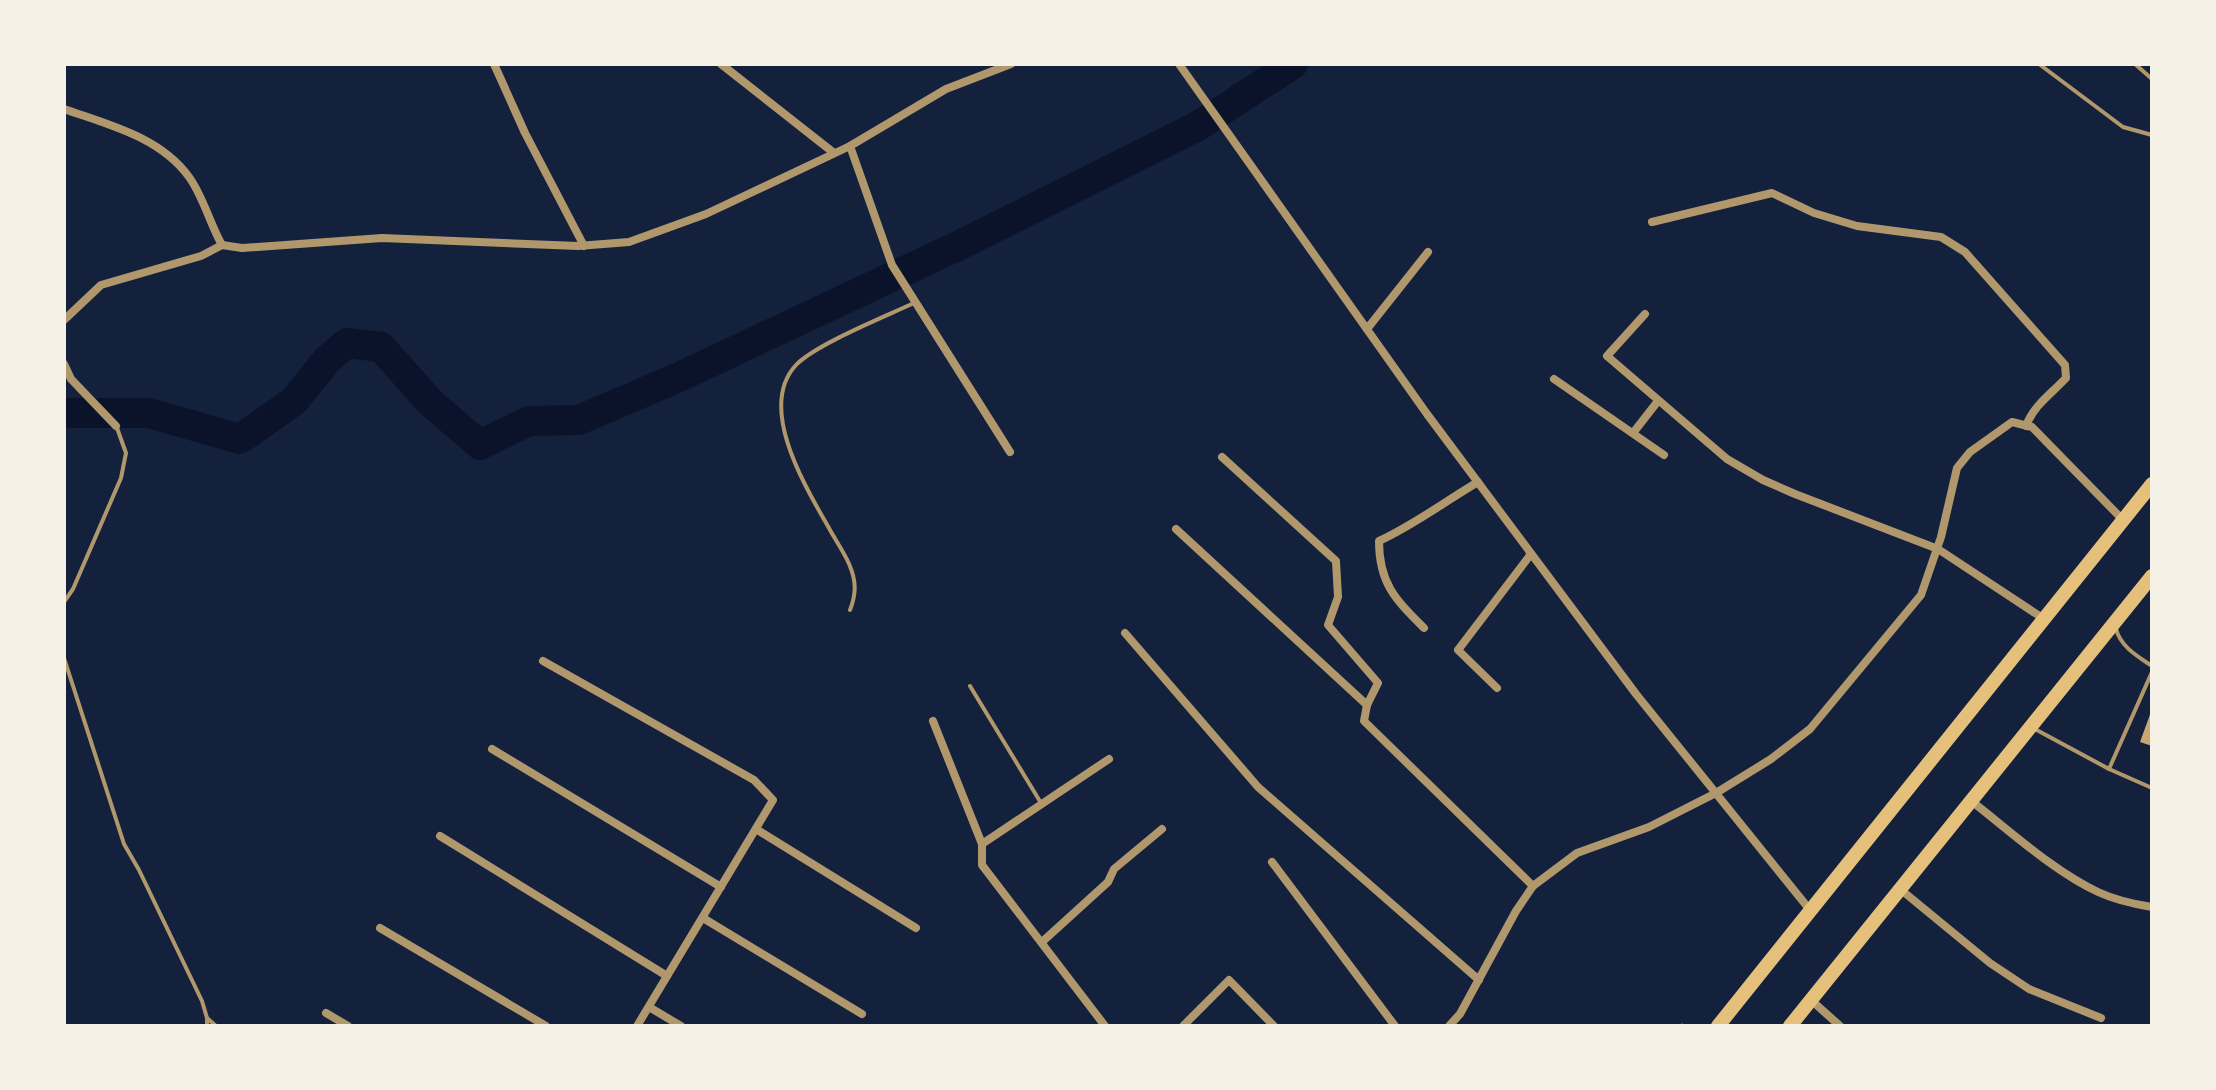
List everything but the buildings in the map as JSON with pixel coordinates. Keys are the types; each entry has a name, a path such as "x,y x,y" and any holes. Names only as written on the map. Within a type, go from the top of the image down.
{"highway":[{"path":"1718,1026 2152,484"},
{"path":"1790,1026 2152,576"}],"street":[{"path":"494,64 525,133 584,246"},
{"path":"721,64 834,153"},
{"path":"64,320 101,285 201,256 222,245 242,248 382,238 584,246 629,242 706,214 850,146 946,89 1011,64"},
{"path":"1179,64 1531,554 1636,694 1810,910"},
{"path":"64,109 129,132 166,152 190,178 222,245"},
{"path":"850,146 892,265 1010,452"},
{"path":"1652,222 1772,193 1814,213 1857,226 1941,237 1965,252 2065,365 2066,378 2042,399 2026,426"},
{"path":"1367,329 1428,252"},
{"path":"1645,314 1607,356 1727,459 1763,480 1938,549 2044,619"},
{"path":"64,364 71,379 116,426"},
{"path":"1554,379 1664,455"},
{"path":"1633,433 1658,401"},
{"path":"1449,1026 1460,1014 1533,886 1577,853 1649,827 1716,793 1771,759 1810,729 1921,595 1938,549 1957,468 1970,452 2012,422 2032,427 2123,520"},
{"path":"1222,457 1336,561 1338,597 1328,625 1378,683 1367,705 1364,721 1533,886"},
{"path":"1424,628 1393,597 1379,565 1379,541 1408,528 1438,505 1478,482"},
{"path":"1176,529 1367,705"},
{"path":"1497,688 1458,650 1531,554"},
{"path":"1125,633 1258,787 1479,980"},
{"path":"543,661 754,780 773,800 637,1026"},
{"path":"933,721 982,844 982,865 1105,1026"},
{"path":"492,749 721,887"},
{"path":"982,844 1109,759"},
{"path":"1970,800 2062,870 2095,891 2121,901 2152,907"},
{"path":"756,829 916,928"},
{"path":"1042,942 1108,882 1114,869 1162,829"},
{"path":"440,836 667,976"},
{"path":"1272,862 1395,1026"},
{"path":"1900,889 1990,963 2029,989 2101,1018"},
{"path":"703,918 862,1014"},
{"path":"380,928 546,1026"},
{"path":"1183,1026 1229,980 1274,1026"},
{"path":"1811,1000 1840,1026"},
{"path":"649,1007 681,1026"},
{"path":"326,1013 348,1026"}],"lane":[{"path":"2039,64 2123,127 2152,135"},
{"path":"2135,64 2152,79"},
{"path":"850,610 855,595 852,571 811,496 788,444 781,421 781,398 795,366 814,352 916,302"},
{"path":"64,602 73,589 121,478 126,453 116,426"},
{"path":"2114,622 2118,637 2130,651 2152,666"},
{"path":"64,658 124,844 196,988 207,1026"},
{"path":"2109,769 2152,672"},
{"path":"970,686 1043,805"},
{"path":"2030,726 2109,769 2152,788"},
{"path":"207,1018 216,1026"}],"waterway":[{"path":"64,413 149,413 240,439 294,401 327,360 347,343 381,347 430,402 480,445 529,421 579,420 677,378 964,243 1198,126 1293,64"}]}
